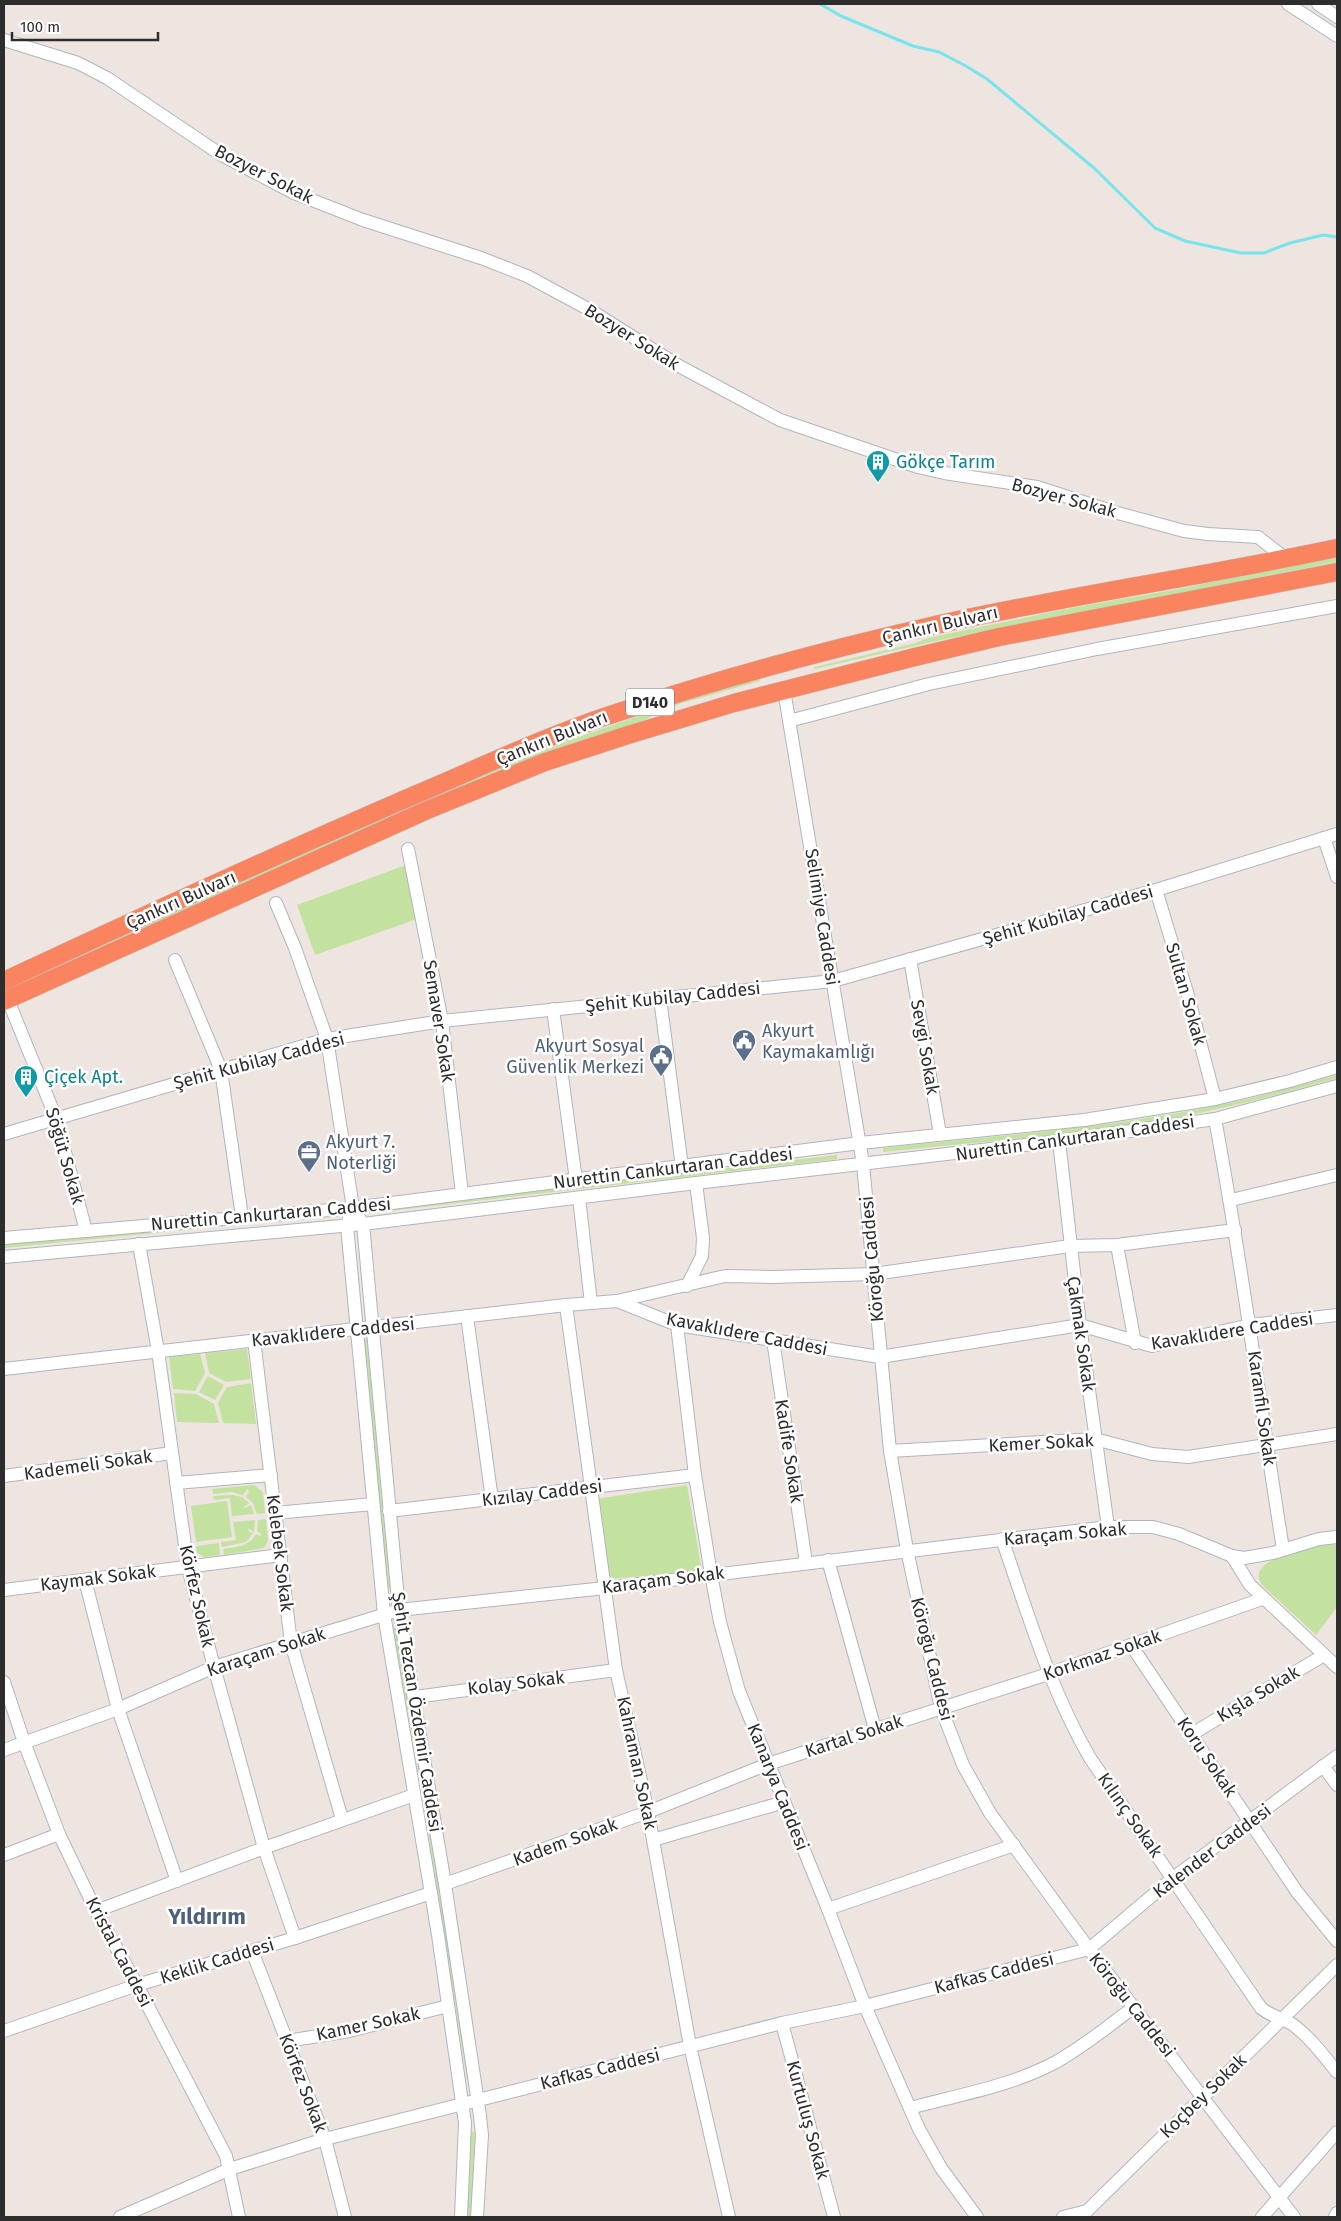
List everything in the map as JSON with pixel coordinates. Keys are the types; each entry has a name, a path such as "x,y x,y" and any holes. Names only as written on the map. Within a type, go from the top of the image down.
{"highway":[{"name":"Çankırı Bulvarı","path":"4,981 352,822 608,715 760,669 928,627 1337,548"},
{"name":"Çankırı Bulvarı","path":"6,1000 488,784 545,762 628,735 734,703 999,637 1337,572"}],"street":[{"path":"1288,4 1337,36"},
{"path":"1318,4 1337,17"},
{"name":"Bozyer Sokak","path":"4,40 78,63 107,78 220,154 294,194 363,220 481,258 527,276 590,310 679,366 780,420 918,467 944,473 1037,487 1114,512 1184,530 1208,534 1258,537 1286,559"},
{"path":"790,721 929,684 1097,649 1337,606"},
{"name":"Selimiye Caddesi","path":"784,690 860,1144"},
{"name":"Şehit Kubilay Caddesi","path":"4,1134 326,1039 442,1021 833,981 1156,890 1337,834"},
{"path":"1324,838 1337,877"},
{"name":"Semaver Sokak","path":"408,849 442,1021 462,1194"},
{"name":"Sultan Sokak","path":"1156,890 1187,992 1215,1099"},
{"path":"276,902 295,948 326,1039 352,1208"},
{"name":"Sevgi Sokak","path":"910,959 940,1134"},
{"path":"175,960 221,1070 242,1217"},
{"path":"660,998 682,1167"},
{"name":"Söğüt Sokak","path":"6,1000 56,1118 86,1231"},
{"path":"553,1009 576,1180"},
{"name":"Nurettin Cankurtaran Caddesi","path":"4,1238 352,1208 940,1134 1119,1116 1215,1099 1290,1081 1337,1067"},
{"name":"Nurettin Cankurtaran Caddesi","path":"4,1256 347,1226 696,1183 1059,1142 1216,1119 1337,1086"},
{"name":"Karanfil Sokak","path":"1216,1119 1251,1325 1283,1549"},
{"name":"Çakmak Sokak","path":"1059,1142 1080,1325 1108,1527"},
{"name":"Köroğu Caddesi","path":"860,1144 890,1451 907,1550 940,1708 963,1764 975,1789 990,1813 1089,1949 1294,2217"},
{"path":"1231,1200 1337,1176"},
{"path":"687,1286 699,1266 702,1256 703,1238 696,1183"},
{"path":"579,1198 591,1303"},
{"name":"Şehit Tezcan Özdemir Caddesi","path":"352,1208 363,1224 389,1511 400,1610 478,2100 482,2136 477,2217"},
{"name":"Şehit Tezcan Özdemir Caddesi","path":"352,1208 347,1226 384,1614 431,1893 463,2104 466,2138 461,2217"},
{"path":"617,1302 725,1276 773,1277 874,1274 1070,1246 1117,1245 1235,1230"},
{"name":"Körfez Sokak","path":"139,1244 158,1351 188,1567 264,1848 295,1938"},
{"path":"1117,1245 1135,1343"},
{"name":"Kavaklıdere Caddesi","path":"4,1369 591,1303 617,1302 677,1325 880,1357 1080,1325 1135,1343 1152,1346 1251,1325 1337,1315"},
{"name":"Kahraman Sokak","path":"566,1305 616,1670 654,1840 690,2046 729,2217"},
{"path":"468,1316 492,1500"},
{"name":"Kanarya Caddesi","path":"677,1325 695,1475 729,1659 768,1764 866,2006 910,2108 928,2147 977,2217"},
{"name":"Kelebek Sokak","path":"254,1340 291,1643 342,1820"},
{"name":"Kadife Sokak","path":"773,1340 806,1563"},
{"name":"Kemer Sokak","path":"890,1451 1096,1439 1152,1454 1188,1457 1337,1434"},
{"name":"Kademeli Sokak","path":"4,1476 172,1453"},
{"path":"176,1483 271,1475"},
{"name":"Kızılay Caddesi","path":"389,1511 695,1475"},
{"path":"276,1513 373,1504"},
{"name":"Karaçam Sokak","path":"4,1750 118,1708 214,1667 400,1610 604,1588 1108,1527 1153,1527 1179,1534 1232,1556 1256,1557 1319,1538 1337,1537"},
{"name":"Kılınç Sokak","path":"1002,1539 1048,1674 1073,1728 1090,1758 1261,2008 1271,2016 1289,2022 1302,2031 1337,2072"},
{"name":"Kaymak Sokak","path":"4,1590 281,1555"},
{"path":"1232,1556 1250,1586 1262,1599 1337,1667"},
{"path":"828,1560 875,1730"},
{"path":"85,1580 118,1708 177,1881"},
{"name":"Korkmaz Sokak","path":"940,1708 1048,1674 1262,1599"},
{"name":"Koru Sokak","path":"1131,1645 1297,1892 1337,1941"},
{"name":"Kışla Sokak","path":"1192,1734 1324,1655"},
{"name":"Kolay Sokak","path":"415,1697 616,1670"},
{"name":"Kristal Caddesi","path":"4,1682 24,1742 59,1834 96,1911 138,1985 226,2156 239,2217"},
{"name":"Kartal Sokak","path":"768,1764 940,1708"},
{"name":"Kalender Caddesi","path":"1089,1949 1173,1878 1337,1756"},
{"name":"Kadem Sokak","path":"445,1884 648,1812 768,1764"},
{"path":"1323,1766 1337,1785"},
{"path":"96,1911 264,1848 414,1795"},
{"path":"654,1840 784,1802"},
{"path":"4,1855 59,1834"},
{"path":"828,1909 1014,1846"},
{"name":"Keklik Caddesi","path":"4,2031 138,1985 295,1938 431,1893"},
{"name":"Kafkas Caddesi","path":"120,2217 230,2169 325,2139 782,2023 866,2006 1089,1949"},
{"name":"Körfez Sokak","path":"252,1951 325,2139 345,2217"},
{"name":"Koçbey Sokak","path":"1063,2217 1090,2214 1202,2097 1337,1965"},
{"name":"Kamer Sokak","path":"287,2041 349,2031 448,2006"},
{"path":"910,2108 1007,2083 1054,2063 1074,2051 1134,2007"},
{"name":"Kurtuluş Sokak","path":"782,2023 834,2217"},
{"path":"1262,2217 1337,2132"},
{"path":"1335,2217 1337,2213"}],"green space":[{"path":"1337,555 1337,562 936,641 815,669 814,667 916,643 928,638 1071,608 1184,588"},
{"path":"759,677 760,681 679,704 642,721 576,745 4,994 4,989 125,933 307,850 430,797 524,758 591,733"},
{"path":"406,865 417,919 315,955 297,905"},
{"path":"1337,1075 1337,1078 1204,1112 1124,1126 883,1152 883,1148 1052,1131 1178,1113 1249,1098"},
{"path":"837,1155 837,1159 372,1213 372,1209"},
{"path":"326,1216 4,1248 4,1244"},
{"path":"364,1339 367,1339 390,1588 387,1588"},
{"path":"247,1349 251,1379 226,1382 209,1373 205,1353"},
{"path":"200,1354 205,1373 195,1391 173,1389 169,1357"},
{"path":"208,1376 224,1385 215,1400 199,1392"},
{"path":"251,1383 256,1424 223,1423 218,1403 227,1387"},
{"path":"174,1393 196,1394 214,1404 219,1423 177,1422"},
{"path":"254,1485 263,1492 265,1513 257,1514 253,1503 246,1497 249,1491 247,1489 243,1495 232,1492 213,1494 212,1489"},
{"path":"687,1485 702,1572 606,1579 596,1499"},
{"path":"232,1495 242,1497 249,1503 244,1507 251,1505 254,1514 232,1516 230,1498 214,1500 213,1496"},
{"path":"227,1501 232,1537 196,1542 191,1506"},
{"path":"266,1519 268,1541 264,1548 224,1555 223,1549 246,1544 256,1534 261,1536 257,1531 258,1520"},
{"path":"255,1520 254,1532 249,1529 248,1531 253,1533 246,1542 222,1547 221,1542 236,1540 233,1522"},
{"path":"1337,1542 1337,1607 1316,1635 1264,1587 1259,1577 1262,1568 1284,1555"},
{"path":"219,1543 220,1555 204,1557 197,1553 196,1546"},
{"path":"396,1628 425,1792 469,2079 467,2080 422,1792 393,1629"},
{"path":"471,2131 475,2132 471,2217 467,2217"}],"waterway":[{"path":"820,4 841,16 913,46 939,52 987,79 1094,168 1155,228 1185,241 1241,253 1264,253 1290,243 1323,235 1337,237"}],"place":[{"name":"Gökçe Tarım","path":"878,483"},
{"name":"Akyurt Kaymakamlığı","path":"744,1062"},
{"name":"Akyurt Sosyal Güvenlik Merkezi","path":"661,1077"},
{"name":"Çiçek Apt.","path":"26,1098"},
{"name":"Akyurt 7. Noterliği","path":"309,1173"}],"district":[{"name":"Yıldırım","path":"207,1916"}]}
